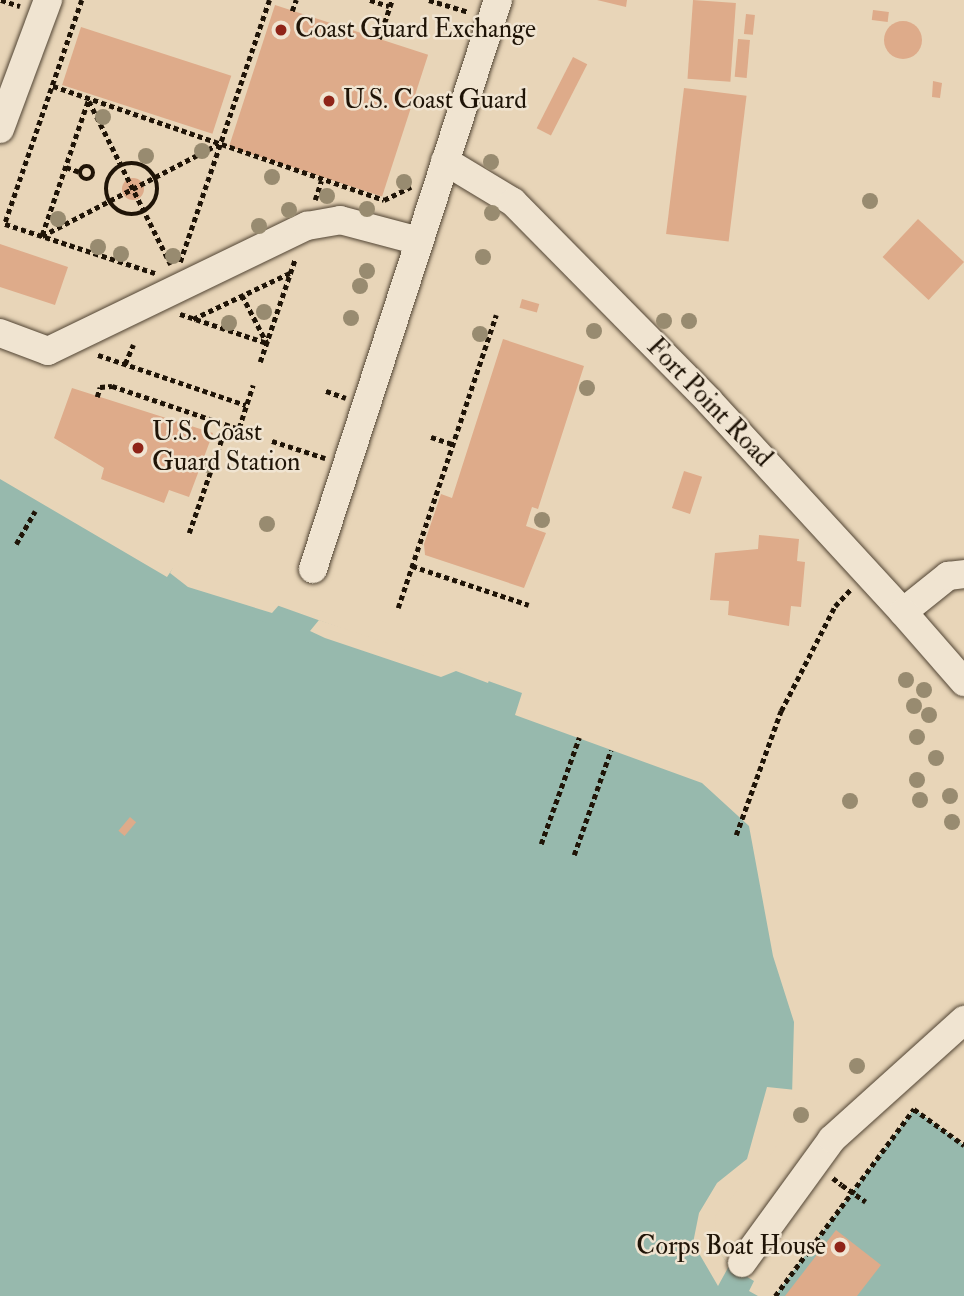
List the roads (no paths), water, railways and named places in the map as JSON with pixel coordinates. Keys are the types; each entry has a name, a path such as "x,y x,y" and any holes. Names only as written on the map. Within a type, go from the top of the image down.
{"lane":[{"path":"0,130 40,5"},
{"path":"313,569 494,10"},
{"name":"Fort Point Road","path":"443,167 513,202 719,411 964,682"},
{"path":"0,333 48,351 307,226 340,220 419,240"},
{"path":"903,612 948,576 964,574"},
{"path":"742,1263 832,1139 964,1020"}],"water":[{"path":"0,479 167,577 173,568 522,693 515,715 702,783 749,826 773,956 794,1022 792,1096 712,1215 717,1248 729,1266 754,1281 749,1291 758,1296 0,1296"},
{"path":"914,1109 964,1145 964,1296 775,1296"}],"place":[{"name":"Coast Guard Exchange","path":"281,30"},
{"name":"U.S. Coast Guard","path":"329,101"},
{"name":"U.S. Coast Guard Station","path":"138,448"},
{"name":"Corps Boat House","path":"840,1247"}]}
